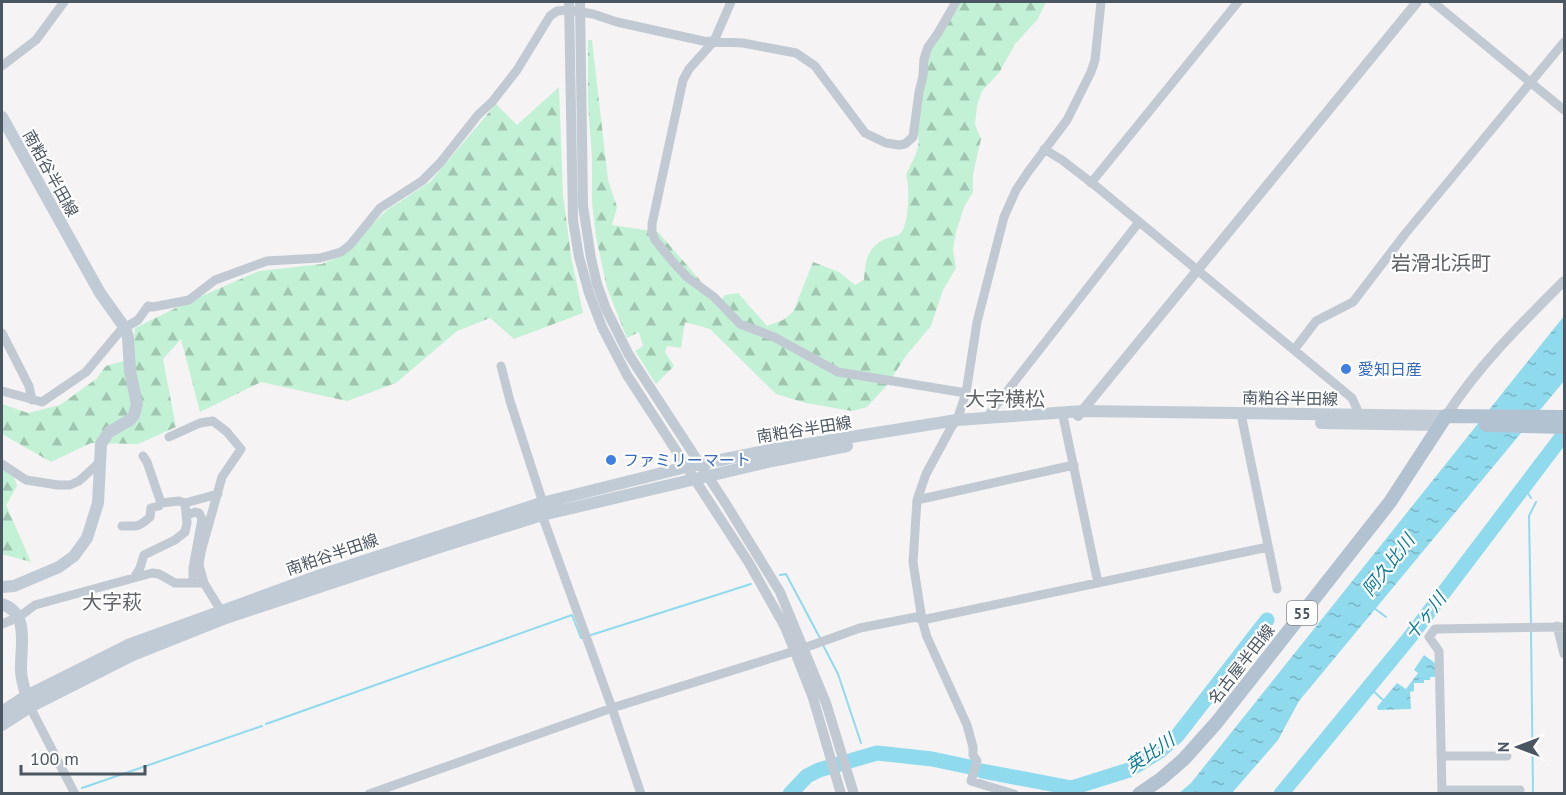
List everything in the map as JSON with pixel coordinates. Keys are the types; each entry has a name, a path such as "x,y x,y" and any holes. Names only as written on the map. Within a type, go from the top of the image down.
{"main road":[{"name":"南粕谷半田線","path":"2,117 100,293 125,328 128,337 130,371 136,394 136,411 130,420 109,432 101,444 98,503 87,538 74,556 59,567 14,586 2,587"},
{"name":"南粕谷半田線","path":"543,509 987,417 1081,413 1362,420"},
{"name":"南粕谷半田線","path":"2,711 28,702 223,615 440,547 543,509 686,467 770,450 955,423 1081,413 1242,419 1443,421"},
{"path":"1443,421 1564,417"},
{"path":"1468,420 1564,427"},
{"name":"名古屋半田線","path":"1139,794 1184,759 1217,722 1390,502 1443,421"},
{"path":"2,604 19,617 23,640 21,668 28,702"},
{"name":"南粕谷半田線","path":"2,725 28,702"}],"street":[{"path":"2,66 36,40 64,2"},
{"path":"731,2 714,41 689,69 679,92 651,224 651,232 655,240 687,277 714,297 740,324 774,337 838,372 966,393"},
{"path":"2,391 42,402 92,366 121,330 138,320 148,306 189,300 215,280 256,265 279,260 320,258 341,252 350,245 380,208 422,181 440,163 517,70 550,16 557,11 574,6 703,40 742,43 796,53 815,66 865,133 886,143 905,144 913,137 916,125 924,59 928,47 956,2"},
{"path":"1014,794 971,781 977,761 973,755 967,724 931,647 922,620 913,562 917,500 926,474 955,423 966,393 977,322 999,231 1016,190 1067,120 1091,72 1095,60 1101,2"},
{"path":"1091,183 1238,2"},
{"path":"1081,413 1417,2"},
{"path":"1433,2 1564,110"},
{"path":"574,6 583,206 597,284 613,326 629,356 700,465 701,477"},
{"path":"574,6 573,220 579,257 589,293 602,327 627,375 686,467 701,477 764,562 780,592 805,648 813,698 842,773 854,794"},
{"path":"1294,350 1316,321 1353,302 1440,191 1564,42"},
{"path":"1044,149 1091,183 1352,398 1362,420"},
{"path":"987,417 1139,222"},
{"path":"1443,421 1479,370 1519,325 1564,281"},
{"path":"2,333 29,386 32,399"},
{"path":"501,366 543,509 641,794"},
{"path":"1063,416 1098,583"},
{"path":"1242,419 1277,589"},
{"path":"169,437 180,430 213,421 227,432 241,449 224,472 200,560 200,572 204,584 223,615"},
{"path":"143,456 161,503"},
{"path":"2,464 26,480 70,485 79,482 100,462"},
{"path":"917,500 1074,465"},
{"path":"122,526 135,528 144,523 150,518 151,508 159,507 161,503 179,501 185,503 218,494"},
{"path":"134,578 144,555 175,540 185,532 187,523 185,503"},
{"path":"186,516 195,512 199,513 201,519 193,568 193,584"},
{"path":"369,794 612,708 805,648 860,628 916,617 922,620 1268,548"},
{"path":"2,624 19,617 34,605 152,573 159,574 175,583 204,584"},
{"path":"1520,790 1442,792 1439,651 1429,637 1435,628 1561,627 1564,654"},
{"path":"28,702 75,794"},
{"path":"1441,756 1507,756"},
{"path":"842,773 842,794"}],"green space":[{"path":"961,2 1046,2 1037,20 1015,44 999,73 982,91 975,124 981,139 973,174 973,192 964,207 956,232 953,249 956,268 943,290 931,326 905,357 888,384 867,407 852,411 806,403 776,394 710,329 685,322 681,348 667,346 665,352 674,366 656,384 635,351 643,346 639,332 627,338 607,288 596,237 592,203 592,157 588,105 588,40 592,40 608,180 617,207 612,225 658,232 719,302 725,295 738,293 767,326 783,320 793,312 813,262 839,272 855,285 864,280 866,262 873,247 885,239 900,234 903,230 908,206 906,175 919,143 917,132 927,59 932,47"},
{"path":"559,87 563,194 571,256 583,313 514,339 490,318 457,331 396,383 347,401 261,382 200,412 181,339 163,359 176,427 138,444 91,443 51,462 2,434 2,404 28,413 60,405 96,379 106,366 133,358 135,328 259,271 322,264 340,256 387,210 430,182 496,104 517,125"},
{"path":"2,467 13,474 17,486 6,505 31,562 2,554"}],"water":[{"name":"阿久比川","path":"1564,316 1564,381 1299,701 1278,740 1232,793 1178,794 1191,783"},
{"path":"1424,655 1435,663 1435,677 1424,680 1424,683 1414,683 1414,691 1410,692 1411,709 1378,710 1377,707 1397,683 1406,689 1418,673 1414,670"}],"waterway":[{"name":"十ヶ川","path":"1281,794 1410,637 1564,434"},
{"path":"1524,487 1531,498"},
{"path":"1531,624 1529,516 1536,502"},
{"path":"780,575 786,574 821,640"},
{"path":"591,635 751,584"},
{"name":"阿久比川","path":"1374,608 1386,617"},
{"path":"266,724 572,615 581,638"},
{"name":"英比川","path":"982,771 1072,788 1129,770 1160,751 1177,736 1267,620"},
{"path":"1531,631 1533,794"},
{"path":"823,645 838,674 861,743"},
{"path":"1369,687 1384,701"},
{"path":"82,788 262,726"},
{"name":"英比川","path":"790,794 807,776 819,770 877,753 932,759 970,767"}],"place":[{"name":"愛知日産","path":"1346,369"},
{"name":"ファミリーマート","path":"611,460"}],"district":[{"name":"岩滑北浜町","path":"1441,263"},
{"name":"大字横松","path":"1005,399"},
{"name":"大字萩","path":"112,602"}]}
